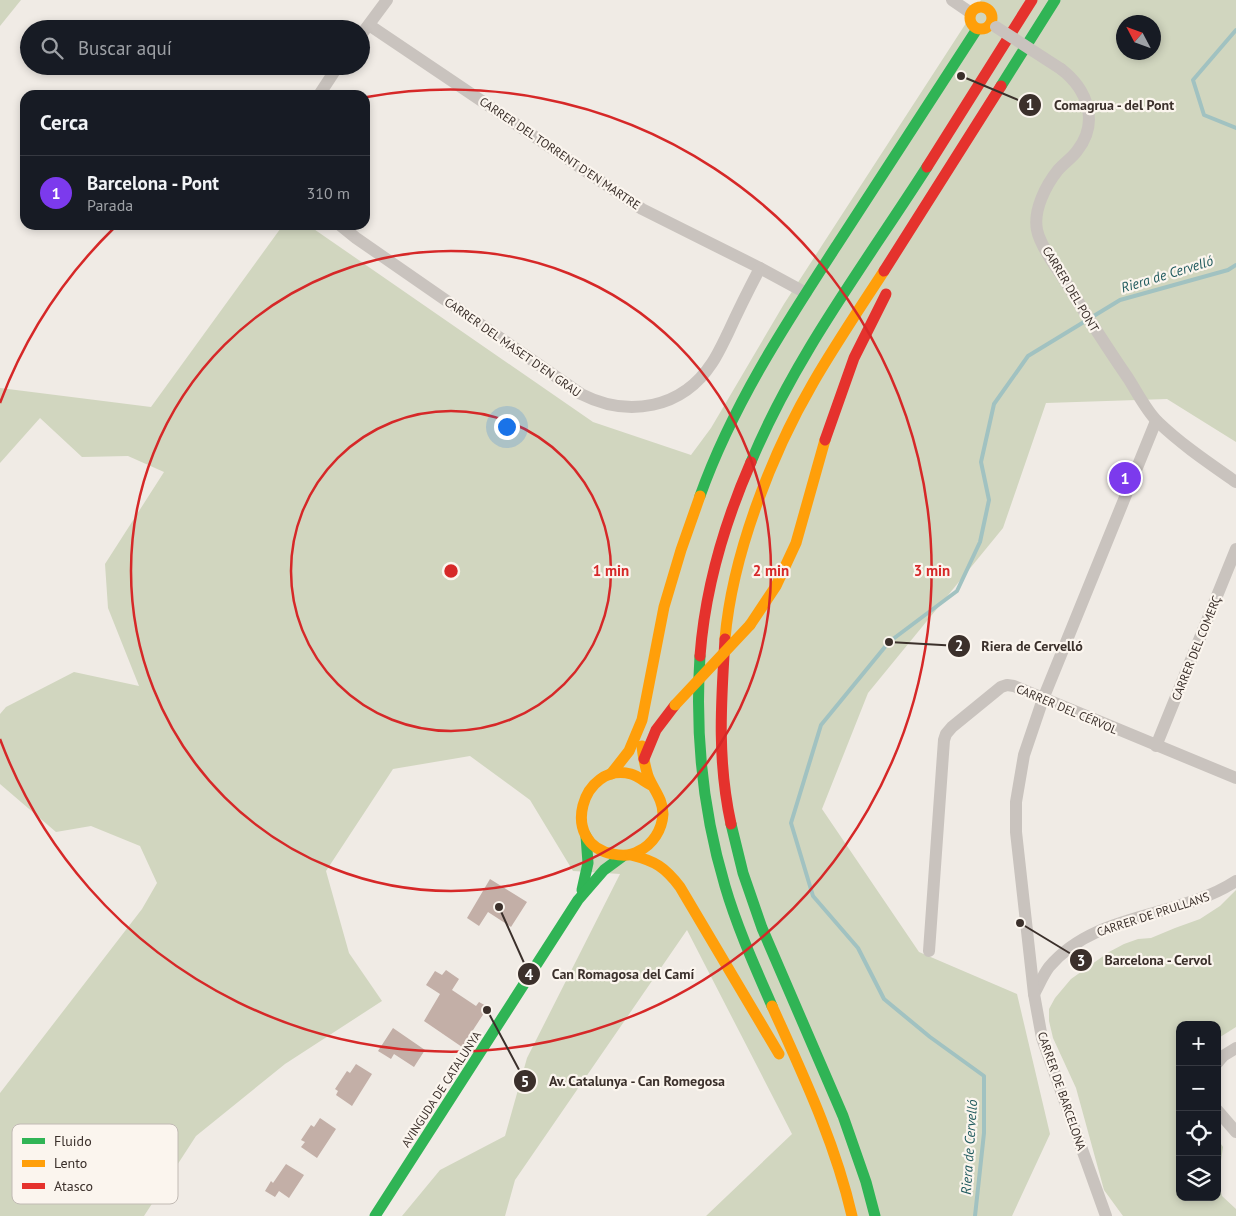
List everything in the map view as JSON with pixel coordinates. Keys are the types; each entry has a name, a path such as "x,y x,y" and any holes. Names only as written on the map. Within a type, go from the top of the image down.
{"main road":[{"path":"990,10 997,0"},
{"path":"852,1216 840,1170 820,1112 744,943 716,855 700,758 701,648 707,607 714,570 735,501 774,412 804,356 1032,0"},
{"path":"875,1216 867,1180 852,1136 772,953 746,886 725,790 720,732 726,623 734,580 754,515 786,433 812,383 1056,0"},
{"path":"980,7 990,10 994,26 982,30 977,29 971,22 971,13 980,7"},
{"path":"627,855 649,845 657,834 662,822 663,809 659,796 646,772 642,720 664,607 681,550 707,477 741,403 779,335 977,29"},
{"path":"644,759 649,740 659,725 750,626 773,593 796,542 830,425 846,382 874,315 907,252 927,201"},
{"path":"611,774 629,751 642,720"},
{"path":"652,785 643,778 633,774 611,774 599,779 583,799 580,812 581,824 586,836 603,851 649,859 661,864 676,881 800,1090 820,1112"},
{"name":"AVINGUDA DE CATALUNYA","path":"578,900 589,869 586,836"},
{"name":"AVINGUDA DE CATALUNYA","path":"375,1216 578,900 604,870 627,855"}],"street":[{"path":"370,23 387,0"},
{"path":"952,0 971,13"},
{"name":"CARRER DEL PONT","path":"994,26 1061,69 1077,83 1082,91 1088,110 1089,121 1087,130 1080,146 1054,177 1043,197 1038,212 1037,230 1054,264 1156,421"},
{"name":"CARRER DEL TORRENT D'EN MARTRE","path":"370,33 642,209 760,268"},
{"path":"322,90 332,75"},
{"name":"CARRER DEL MASET D'EN GRAU","path":"346,230 581,394 595,402 612,406 644,407 659,404 674,398 697,381 713,362 760,268"},
{"path":"760,268 806,292"},
{"path":"1156,421 1193,452 1236,482"},
{"name":"CARRER DE BARCELONA","path":"1106,1216 1042,1038 1034,994 1016,832 1016,802 1024,755 1043,699 1156,421"},
{"name":"CARRER DEL COMERÇ","path":"1156,746 1236,549"},
{"name":"CARRER DEL CÉRVOL","path":"929,951 944,740 946,734 1003,686 1014,686 1236,778"},
{"name":"CARRER DE PRULLANS","path":"1034,994 1050,967 1084,938 1110,926 1206,897 1236,881"},
{"path":"1221,1058 1236,1048"},
{"path":"1218,1111 1236,1132"}],"green space":[{"path":"0,0 21,0 0,26"},
{"path":"981,0 1236,0 1236,442 1167,399 1046,403 1003,528 868,693 822,809 919,952 1017,994 1050,1134 1012,1216 706,1216 792,1134 687,930 515,1180 505,1216 402,1216 440,1170 505,1136 527,1058 620,874 573,871 530,800 470,756 393,769 326,871 349,953 382,1001 285,1064 196,1136 178,1164 178,1124 12,1124 12,1204 152,1204 144,1216 0,1216 0,1093 142,909 157,883 140,846 91,826 56,832 0,784 0,714 6,707 74,672 139,686 108,608 105,564 164,472 128,456 82,457 40,418 0,463 0,388 151,407 279,230 315,230 593,422 691,455 711,428 784,304"},
{"path":"1236,890 1236,1027 1221,1036 1221,1021 1176,1021 1176,1201 1221,1201 1221,1192 1222,1196 1236,1209 1236,1216 1123,1216 1104,1190 1076,1088 1053,1038 1049,1021 1049,1009 1055,998 1071,979 1109,952 1124,944 1138,939 1151,938 1200,919 1220,906"},
{"path":"1221,1144 1223,1147 1221,1161"}],"building":[{"path":"490,879 527,902 511,927 488,912 479,926 467,918"},
{"path":"446,970 459,979 452,990 476,1006 479,1002 488,1007 462,1047 424,1021 440,994 426,985 435,971 442,975"},
{"path":"393,1028 425,1050 414,1067 394,1054 391,1059 378,1051"},
{"path":"356,1064 372,1074 352,1106 336,1095 338,1091 335,1089 347,1071 350,1073"},
{"path":"320,1118 336,1129 317,1158 301,1147 305,1142 301,1140 311,1125 314,1127"},
{"path":"286,1164 304,1175 289,1198 279,1191 275,1197 265,1191"}],"waterway":[{"name":"Riera de Cervelló","path":"1236,30 1193,80 1204,115 1236,128"},
{"name":"Riera de Cervelló","path":"975,1216 984,1133 984,1076 930,1037 884,999 858,948 813,896 791,823 821,725 889,642 957,591 980,542 989,500 981,462 994,404 1028,356 1120,300 1228,270 1236,265"}],"traffic: fast":[{"path":"1001,86 1055,0"},
{"path":"700,496 728,430 779,336 977,29"},
{"path":"751,462 788,385 832,311 927,167"},
{"path":"700,656 700,743 702,772 711,830 717,858 735,917 772,1006"},
{"path":"731,824 743,873 762,928 843,1116 866,1182 875,1216"},
{"path":"582,890 588,863 586,836"},
{"path":"375,1216 578,900 604,870 623,856"}],"traffic: slow":[{"path":"981,7 989,10 992,18 989,26 981,29 973,26 970,18 973,10 981,7"},
{"path":"725,639 736,574 756,507 769,474 797,411 884,271"},
{"path":"750,625 776,586 796,543 825,440"},
{"path":"611,774 629,751 642,720 664,607 700,496"},
{"path":"675,705 750,625"},
{"path":"642,746 648,776 663,809 659,831 649,845 633,854 616,855 596,847 586,835 582,821 583,805 589,791 600,780 614,773 631,774 651,785"},
{"path":"631,855 659,866 680,887 779,1054"},
{"path":"772,1006 827,1135 837,1162 852,1216"}],"traffic: jam":[{"path":"927,167 1032,0"},
{"path":"884,271 1001,86"},
{"path":"825,440 854,358 886,294"},
{"path":"700,656 706,606 717,557 732,509 751,462"},
{"path":"725,639 721,731 724,777 731,824"},
{"path":"644,759 656,730 675,705"}],"place":[{"name":"Comagrua - del Pont","path":"961,76"},
{"name":"Barcelona - Pont","path":"1125,478"},
{"name":"Riera de Cervelló","path":"889,642"},
{"name":"Can Romagosa del Camí","path":"499,907"},
{"name":"Barcelona - Cervol","path":"1020,923"},
{"name":"Av. Catalunya - Can Romegosa","path":"487,1010"}]}
